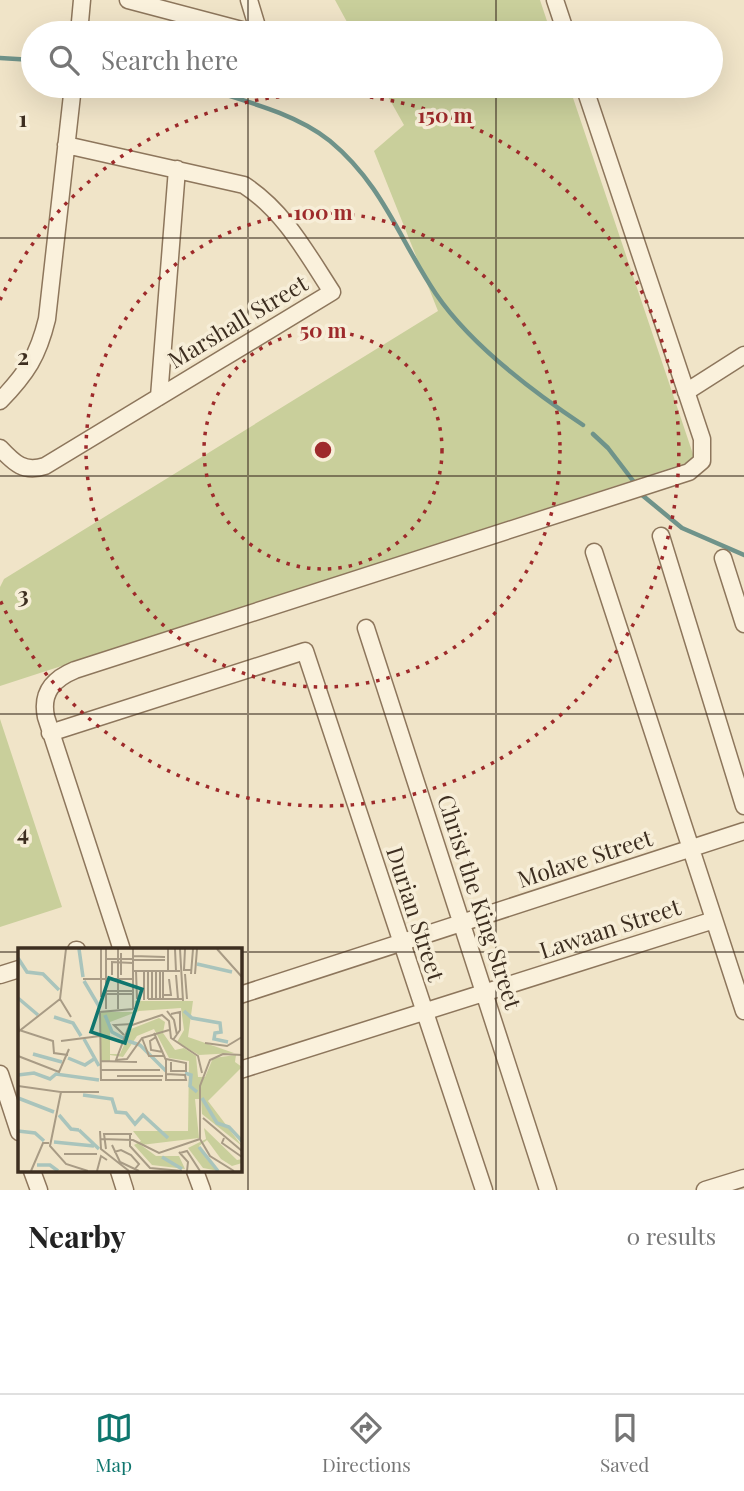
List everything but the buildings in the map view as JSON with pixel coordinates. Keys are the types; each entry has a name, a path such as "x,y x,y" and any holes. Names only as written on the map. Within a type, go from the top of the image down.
{"street":[{"path":"80,21 82,0"},
{"path":"128,0 208,21"},
{"path":"249,0 255,21"},
{"path":"555,0 562,21"},
{"path":"0,401 30,368 47,319 72,98"},
{"path":"121,948 50,733 44,707 47,691 64,675 696,468 704,452 588,98"},
{"name":"Marshall Street","path":"0,448 24,468 33,470 45,466 332,292 298,240 264,198 244,185 66,145"},
{"path":"159,397 177,169"},
{"path":"686,392 744,355"},
{"path":"661,536 744,806"},
{"path":"594,552 744,1011"},
{"path":"723,558 744,624"},
{"name":"Christ the King Street","path":"366,628 548,1190"},
{"name":"Durian Street","path":"50,733 304,650 484,1190"},
{"name":"Molave Street","path":"242,994 744,831"},
{"name":"Lawaan Street","path":"242,1069 714,919"},
{"path":"0,975 18,969"},
{"path":"0,1074 18,1129"},
{"path":"32,1172 39,1190"},
{"path":"119,1172 125,1190"},
{"path":"195,1172 202,1190"},
{"path":"705,1190 744,1178"}],"green space":[{"path":"335,0 540,0 547,21 346,21"},
{"path":"389,98 573,98 695,460 0,686 0,587 4,579 438,311 374,151 404,125"},
{"path":"0,719 62,907 0,927"}],"waterway":[{"path":"0,58 21,59"},
{"path":"235,98 300,122 330,141 364,176 377,194 436,294 466,331 503,366 583,425"},
{"path":"593,434 608,448 634,482"},
{"path":"642,495 682,528 744,555"}]}
